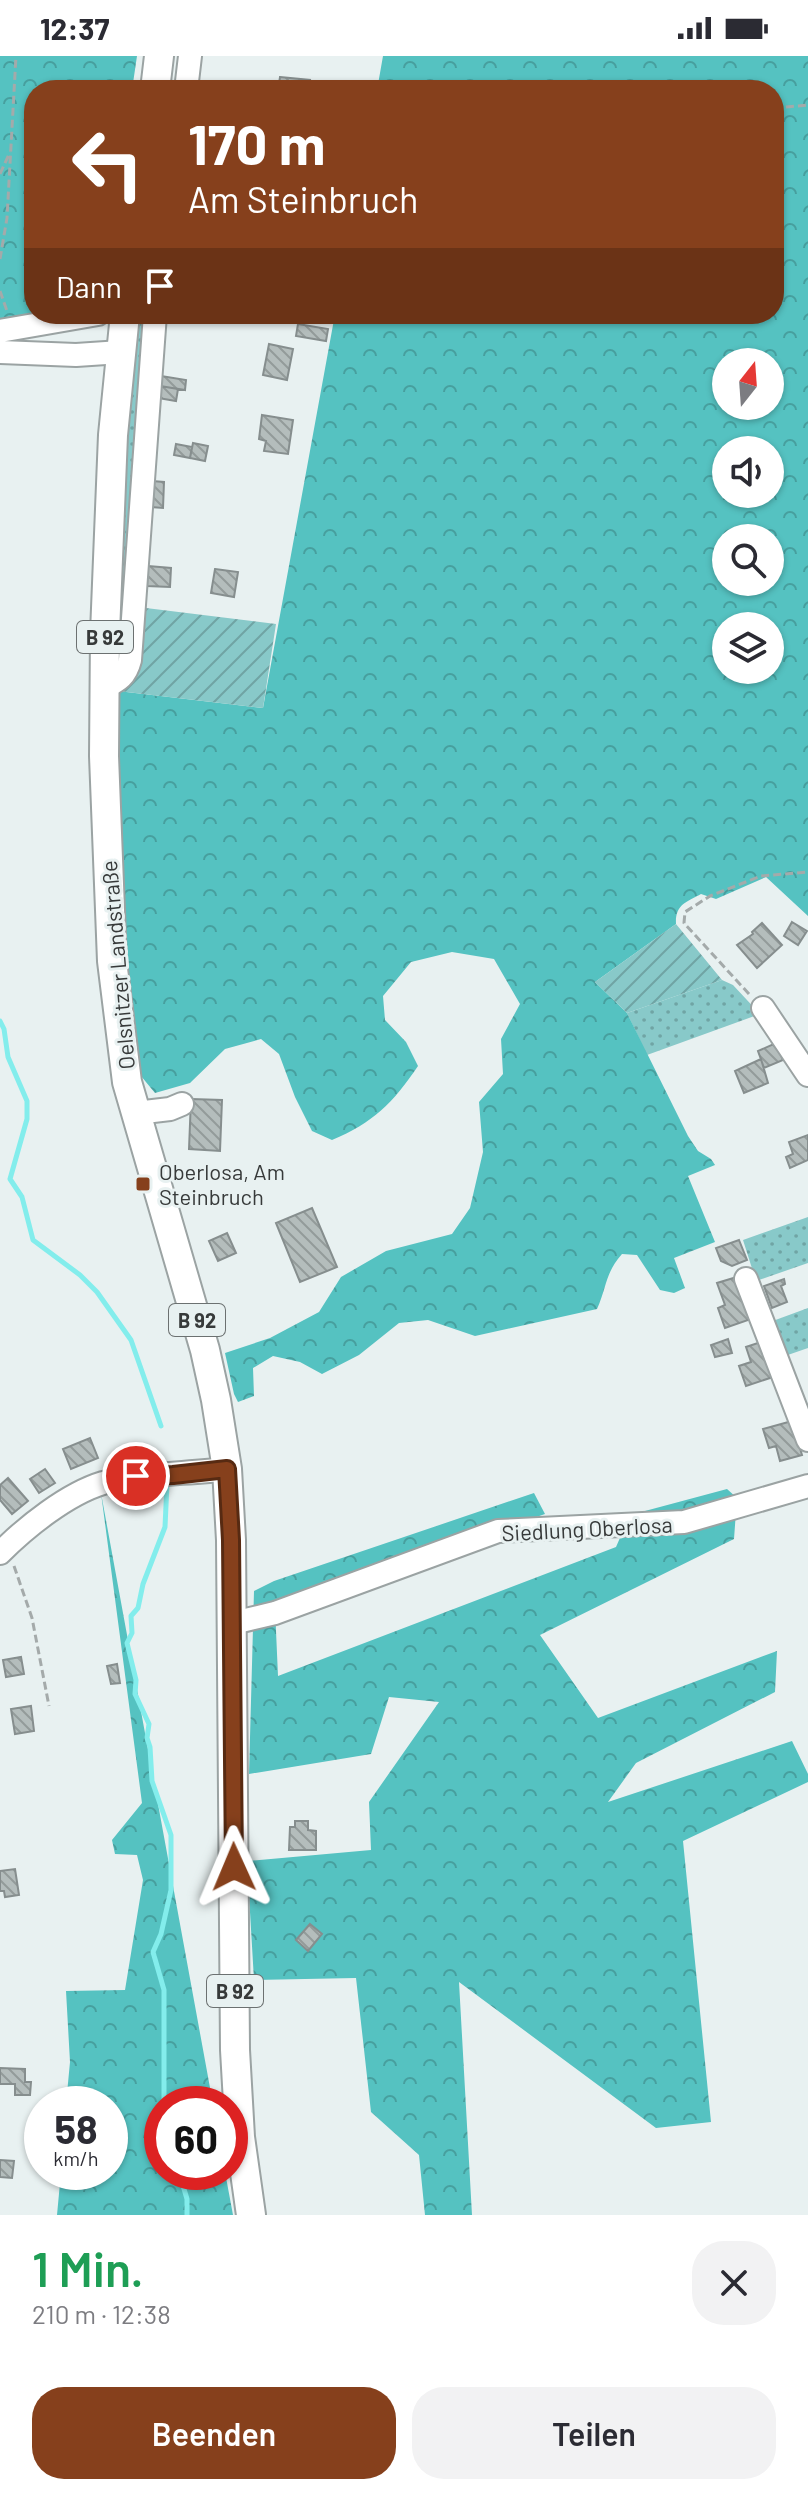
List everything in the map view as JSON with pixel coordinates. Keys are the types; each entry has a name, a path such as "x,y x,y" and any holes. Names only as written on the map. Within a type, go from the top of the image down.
{"main road":[{"path":"156,80 159,56"},
{"name":"Oelsnitzer Landstraße","path":"124,324 109,519 104,688 112,961 121,1043 136,1113 205,1350 227,1469"},
{"name":"B 92","path":"227,1469 233,1623 235,2050 240,2137 251,2215"}],"street":[{"path":"187,80 190,56"},
{"path":"0,331 40,324"},
{"path":"104,688 127,673 130,660 154,324"},
{"path":"0,352 76,355 121,352"},
{"path":"763,1008 808,1075"},
{"path":"136,1113 170,1109 182,1104"},
{"path":"746,1279 808,1440"},
{"path":"3,1550 37,1521 84,1490 102,1483 136,1476 227,1469"},
{"name":"Siedlung Oberlosa","path":"233,1623 275,1613 498,1531 684,1522 808,1486"}],"path":[{"path":"0,259 6,235 16,56"},
{"path":"784,107 808,105"},
{"path":"0,174 12,149"},
{"path":"763,1008 684,923 683,916 710,896 761,876 808,872"},
{"path":"3,1550 32,1618 49,1706"}],"shaded area":[{"path":"135,324 145,324 129,628 116,668 123,438"},
{"path":"146,608 276,624 263,708 118,691 139,663"},
{"path":"676,924 722,980 627,1013 595,982"},
{"path":"722,980 733,985 760,1014 647,1055 627,1013"},
{"path":"808,1217 808,1263 756,1281 743,1240"},
{"path":"808,1308 808,1348 782,1357 770,1322"}],"green space":[{"path":"0,56 137,56 133,80 24,80 24,317 0,324"},
{"path":"383,56 808,56 808,916 766,877 716,899 701,894 680,908 676,924 595,982 627,1013 688,1136 698,1151 715,1165 688,1176 715,1242 674,1258 685,1288 674,1293 660,1290 637,1255 622,1254 609,1274 597,1309 475,1336 428,1320 399,1323 359,1355 322,1374 300,1362 273,1356 253,1368 254,1396 238,1402 225,1353 270,1338 319,1312 341,1277 386,1251 452,1234 470,1208 483,1152 479,1102 503,1074 501,1039 520,1004 494,959 452,952 411,962 383,996 385,1020 406,1042 418,1066 400,1091 371,1119 332,1140 312,1131 279,1054 261,1039 225,1049 190,1083 155,1093 141,1076 123,959 118,691 263,708 333,324 784,324 784,80 379,80"},
{"path":"727,1489 737,1498 734,1539 540,1635 598,1718 777,1651 775,1692 636,1763 608,1802 792,1741 808,1774 808,1782 683,1841 711,2122 656,2128 459,1982 472,2215 425,2215 419,2155 371,2112 356,1978 254,1980 247,1861 371,1850 369,1802 439,1702 389,1697 371,1754 249,1774 254,1591 274,1581 534,1493 545,1514 275,1608 278,1676 616,1547 630,1515"},
{"path":"101,1493 210,2086 144,2086 144,2190 228,2190 233,2215 57,2215 59,2190 128,2190 128,2086 68,2086 70,2062 66,1991 125,1990 143,1880 137,1855 115,1854 112,1840 142,1803"}],"building":[{"path":"280,77 310,80 280,80"},
{"path":"298,324 328,329 326,341 296,336"},
{"path":"269,344 293,349 287,380 263,375"},
{"path":"161,376 186,380 185,390 160,386"},
{"path":"160,386 178,389 176,401 158,398"},
{"path":"262,415 293,420 288,454 264,451 266,441 259,439"},
{"path":"193,443 208,446 205,461 190,458"},
{"path":"176,444 192,447 190,458 174,455"},
{"path":"152,481 164,482 163,508 151,507"},
{"path":"148,566 171,568 170,587 147,586"},
{"path":"215,569 238,572 234,597 211,593"},
{"path":"792,922 807,931 798,945 784,936"},
{"path":"762,923 782,945 757,968 737,945"},
{"path":"776,1043 783,1060 764,1068 758,1051"},
{"path":"761,1059 768,1083 744,1093 735,1071"},
{"path":"191,1099 222,1100 220,1151 189,1149"},
{"path":"808,1135 808,1160 790,1168 786,1157 793,1154 789,1142"},
{"path":"312,1208 337,1267 300,1282 276,1223"},
{"path":"227,1233 236,1253 218,1261 209,1241"},
{"path":"739,1240 747,1260 732,1266 721,1261 716,1248"},
{"path":"740,1276 754,1318 725,1328 718,1308 725,1305 717,1283"},
{"path":"784,1279 785,1284 781,1286 787,1302 772,1308 764,1286"},
{"path":"728,1339 732,1353 715,1357 711,1345"},
{"path":"764,1341 776,1376 746,1386 739,1366 751,1362 746,1347"},
{"path":"792,1421 802,1455 780,1461 776,1446 769,1448 763,1429"},
{"path":"90,1438 98,1458 71,1469 63,1449"},
{"path":"45,1469 55,1483 39,1493 30,1479"},
{"path":"8,1478 28,1501 12,1514 0,1500 0,1485"},
{"path":"21,1657 24,1674 6,1677 3,1660"},
{"path":"117,1664 120,1683 111,1684 107,1666"},
{"path":"31,1706 34,1731 15,1734 11,1709"},
{"path":"295,1821 308,1821 308,1830 316,1831 316,1850 289,1850 290,1827 295,1827"},
{"path":"15,1869 19,1895 5,1897 4,1891 0,1891 0,1871"},
{"path":"310,1924 322,1934 308,1951 296,1940"},
{"path":"0,2068 25,2069 25,2082 31,2082 31,2086 24,2086 24,2095 15,2095 15,2084 0,2084"},
{"path":"0,2160 14,2161 12,2178 0,2177"}],"waterway":[{"path":"0,1021 8,1057 27,1101 27,1119 10,1179 22,1197 33,1240 80,1275 97,1292 131,1340 161,1426"},
{"path":"164,2086 164,1990 153,1952 161,1934 171,1890 171,1835 152,1781 147,1738 149,1724 135,1694 136,1680 127,1643 132,1633 131,1616 138,1608 143,1584 165,1527 167,1484"},
{"path":"184,2190 187,2215"}],"place":[{"name":"Oberlosa, Am Steinbruch","path":"143,1184"}],"route":[{"path":"136,1476 227,1469 233,1623 234,1867"}]}
